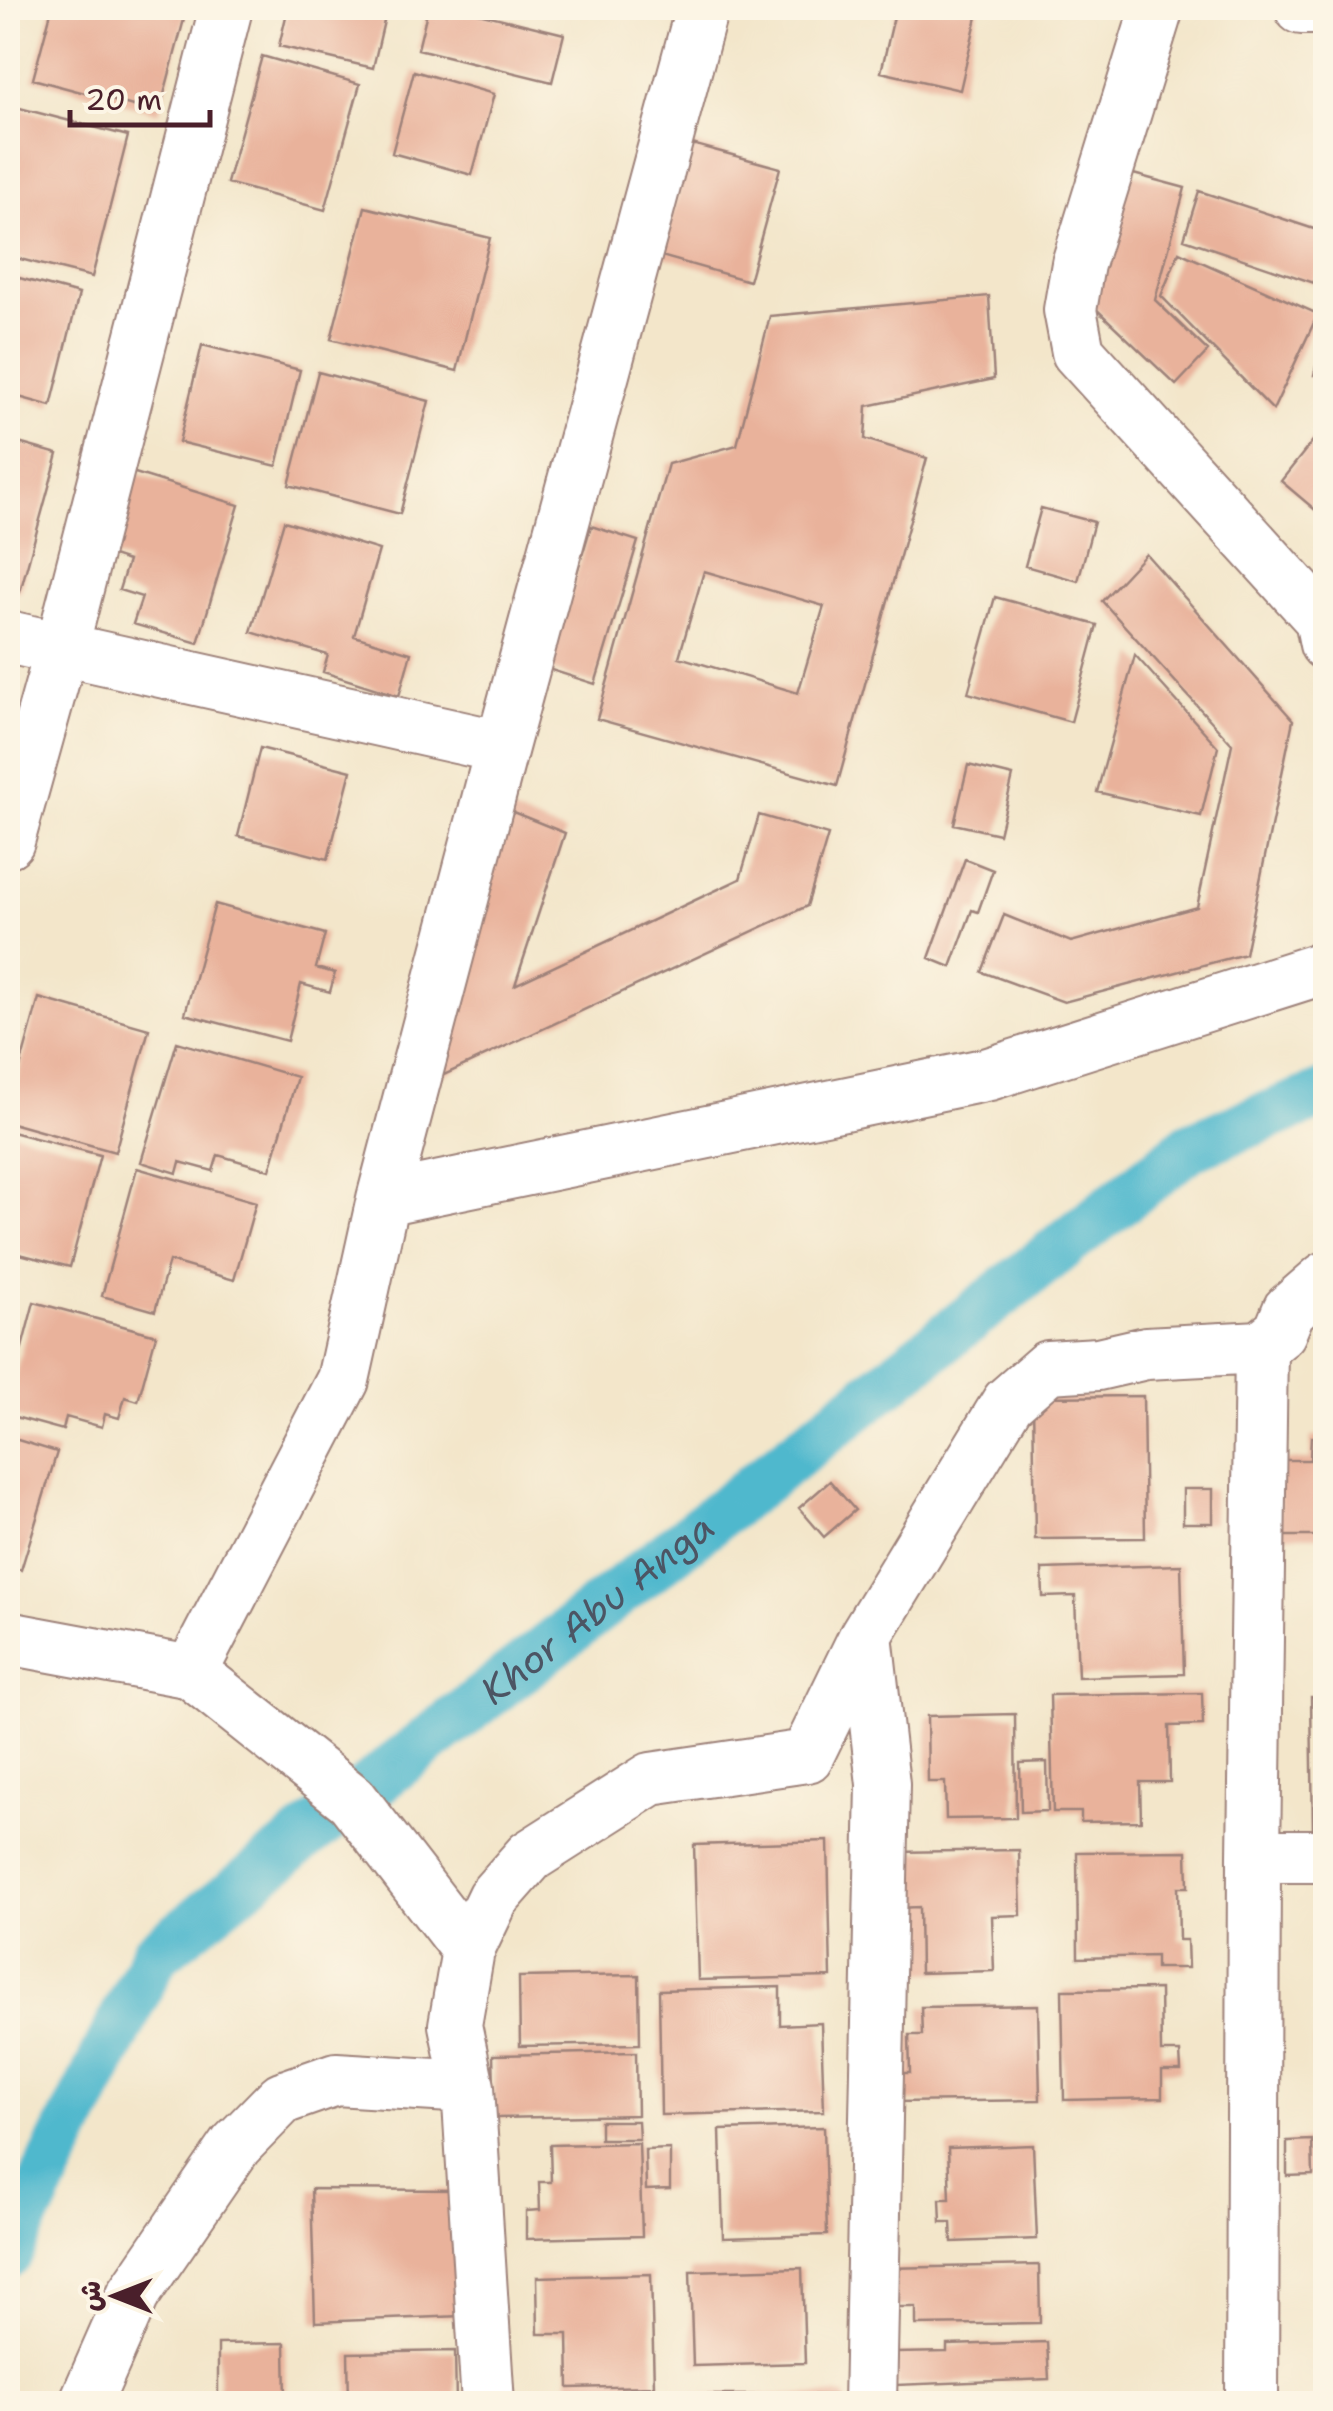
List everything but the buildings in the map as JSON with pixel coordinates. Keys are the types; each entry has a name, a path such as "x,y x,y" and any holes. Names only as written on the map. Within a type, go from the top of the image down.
{"street":[{"path":"8,841 226,8"},
{"path":"190,1672 343,1380 383,1199 702,8"},
{"path":"1157,8 1078,264 1070,310 1078,352 1321,618 1326,644"},
{"path":"1301,8 1326,8"},
{"path":"8,637 502,747"},
{"path":"383,1199 988,1074 1326,967"},
{"path":"488,2404 468,2087 454,2025 468,1950 493,1898 530,1856 651,1780 808,1756 866,1636 1008,1402 1048,1367 1098,1364 1146,1353 1261,1347 1280,1332 1289,1310 1326,1278"},
{"path":"1252,2404 1261,1347"},
{"path":"866,1636 883,1784 870,2404"},
{"path":"8,1638 190,1672 352,1800 468,1950"},
{"path":"1254,1856 1326,1856"},
{"path":"85,2404 133,2296 236,2146 282,2098 336,2079 468,2087"}],"waterway":[{"name":"Khor Abu Anga","path":"8,2254 155,1954 1191,1146 1326,1093"}]}
